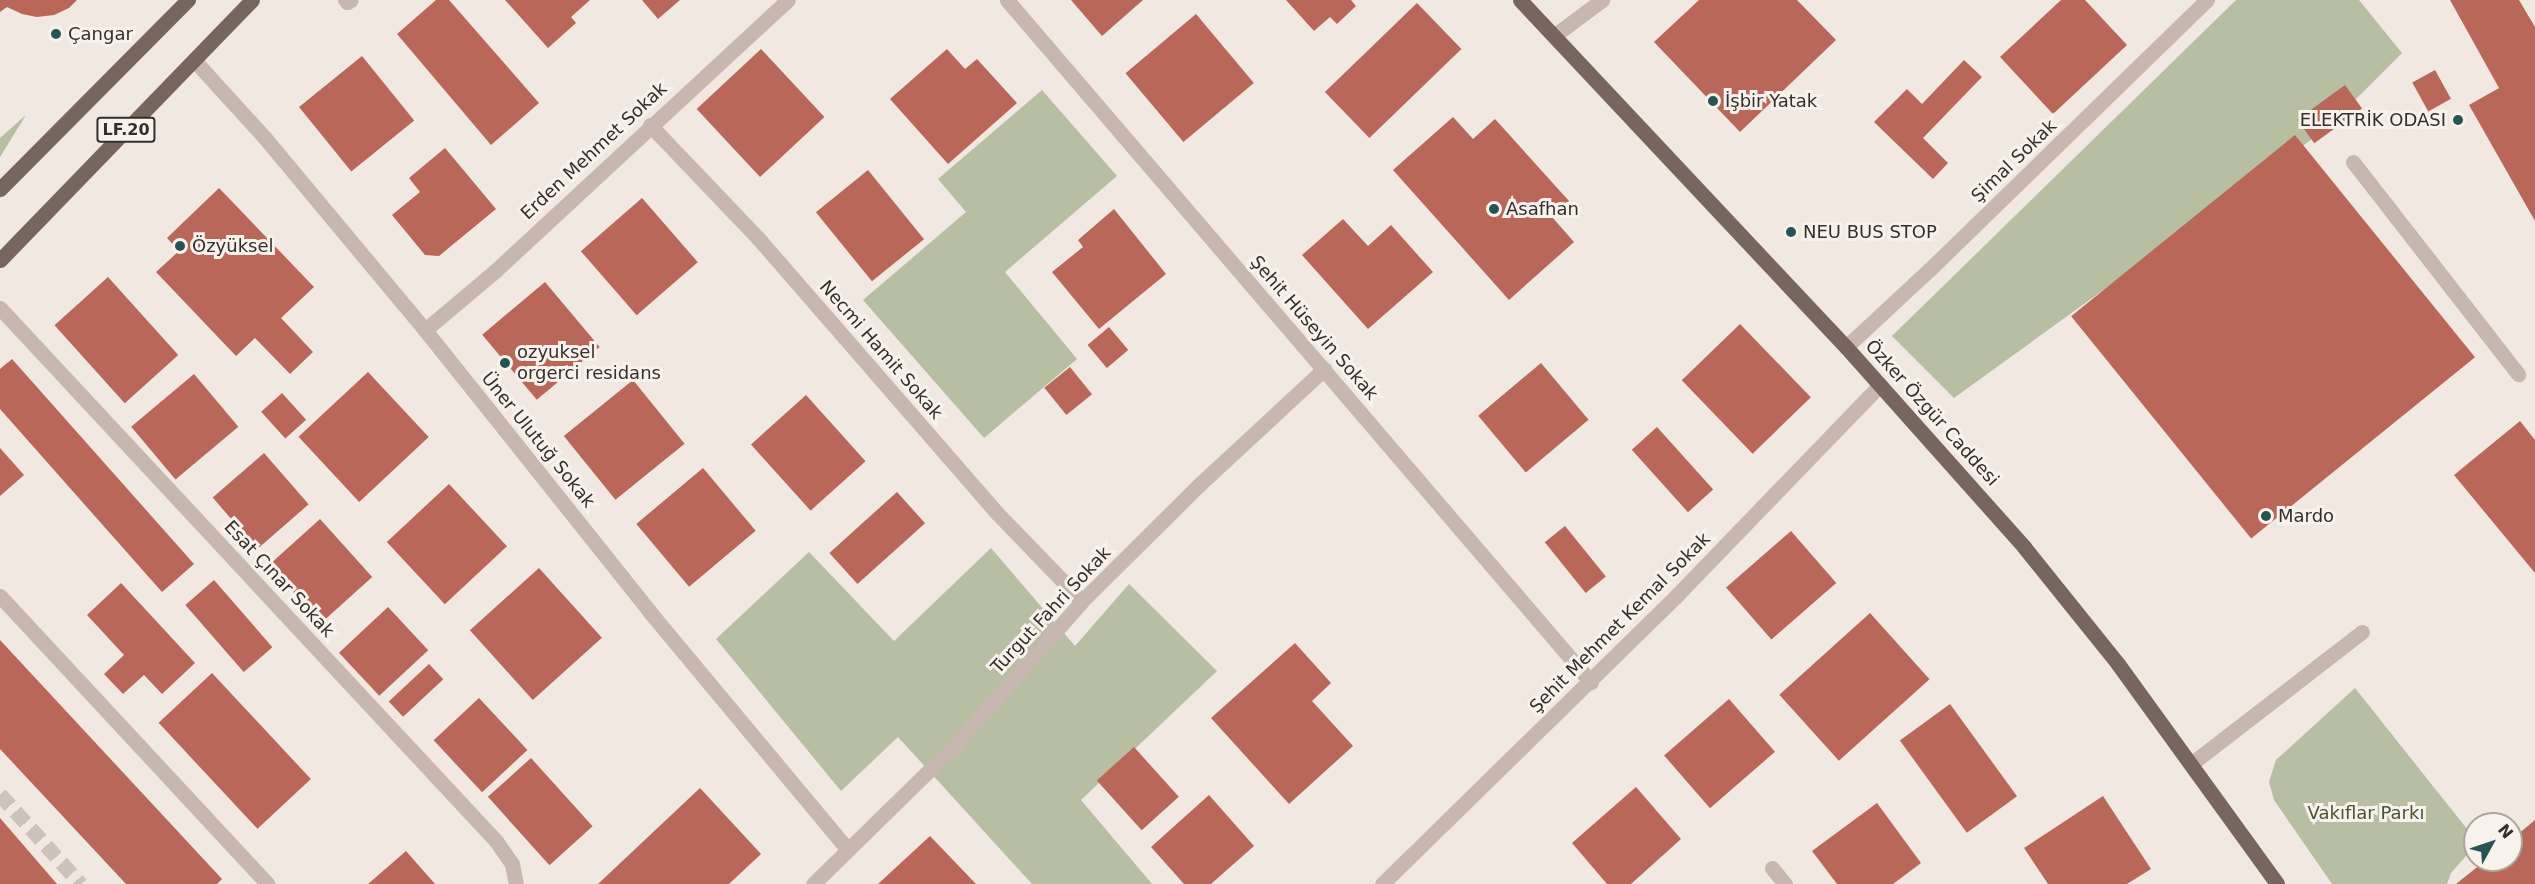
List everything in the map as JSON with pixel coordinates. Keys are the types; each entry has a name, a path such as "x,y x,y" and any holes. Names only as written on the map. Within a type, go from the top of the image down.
{"main road":[{"name":"LF.20","path":"0,189 188,0"},
{"name":"LF.20","path":"0,260 252,0"},
{"name":"Özker Özgür Caddesi","path":"1520,0 1846,347 2024,547 2118,663 2277,884"}],"street":[{"path":"345,0 351,0"},
{"name":"Erden Mehmet Sokak","path":"425,330 495,271 650,125 788,0"},
{"name":"Şehit Hüseyin Sokak","path":"1007,0 1591,682"},
{"path":"1555,35 1602,0"},
{"name":"Şimal Sokak","path":"1846,347 1929,270 2207,0"},
{"name":"Üner Ulutuğ Sokak","path":"194,60 265,138 425,330 649,611 847,849"},
{"name":"Necmi Hamit Sokak","path":"650,125 757,237 997,513 1082,601"},
{"path":"2353,162 2518,374"},
{"name":"Esat Çınar Sokak","path":"0,308 496,841 512,864 516,884"},
{"name":"Turgut Fahri Sokak","path":"813,884 953,747 1082,601 1201,483 1324,369"},
{"name":"Şehit Mehmet Kemal Sokak","path":"1382,884 1591,682 1880,385"},
{"path":"0,596 268,884"},
{"path":"2191,764 2362,632"},
{"path":"1772,868 1785,884"}],"green space":[{"path":"2236,0 2359,0 2402,53 2326,129 1954,398 1892,336"},
{"path":"1042,90 1117,176 1005,272 1077,359 984,438 863,300 966,212 938,179"},
{"path":"26,115 0,157 0,138"},
{"path":"991,548 1075,646 1129,584 1217,671 1081,800 1152,884 1032,884 898,737 841,791 716,639 809,552 894,641"},
{"name":"Vakıflar Parkı","path":"2355,688 2463,824 2463,860 2451,873 2447,884 2332,884 2274,800 2269,782 2276,760"}],"building":[{"path":"0,0 77,0 69,8 54,15 37,17 22,14 7,7 0,12"},
{"path":"436,0 449,0 539,103 491,145 397,34"},
{"path":"505,0 590,0 571,17 576,23 548,48"},
{"path":"642,0 680,0 658,19"},
{"path":"1071,0 1143,0 1102,36"},
{"path":"1286,0 1351,0 1356,6 1337,24 1330,17 1314,31"},
{"name":"İşbir Yatak","path":"1699,0 1797,0 1836,40 1740,132 1654,42"},
{"path":"2061,0 2085,0 2127,45 2053,114 2000,57"},
{"path":"2450,0 2519,0 2535,27 2535,221 2469,105 2499,88"},
{"path":"1417,3 1461,49 1369,138 1325,92"},
{"path":"1196,14 1254,83 1183,142 1126,73"},
{"path":"761,49 824,117 760,177 697,109"},
{"path":"947,49 965,69 977,59 1017,103 948,164 890,99"},
{"path":"362,56 414,121 351,171 299,107"},
{"path":"1964,60 1982,77 1923,138 1948,163 1933,179 1874,122 1907,89 1922,104"},
{"path":"2435,70 2451,99 2428,111 2412,83"},
{"path":"2345,85 2362,108 2314,143 2297,120"},
{"name":"Asafhan","path":"1453,117 1473,139 1495,119 1569,201 1552,217 1574,242 1509,300 1393,170"},
{"path":"2295,135 2475,357 2251,539 2071,316"},
{"path":"445,148 496,209 439,256 425,255 392,215 420,192 409,178"},
{"path":"868,170 924,239 872,281 816,212"},
{"path":"219,188 314,287 281,318 313,352 290,374 255,338 236,356 156,272 179,251 167,238"},
{"path":"642,198 698,262 637,315 581,251"},
{"path":"1114,209 1166,274 1099,329 1052,272 1083,247 1078,240"},
{"path":"1343,219 1368,246 1391,225 1433,272 1368,329 1302,255"},
{"path":"108,277 178,355 125,403 54,325"},
{"path":"545,282 600,347 537,400 482,335"},
{"path":"1740,324 1811,397 1753,454 1682,380"},
{"path":"1109,327 1128,350 1107,368 1088,345"},
{"path":"12,359 194,564 162,592 0,409 0,369"},
{"path":"1541,363 1589,420 1526,472 1478,416"},
{"path":"1070,367 1092,394 1066,415 1044,388"},
{"path":"368,372 429,437 359,502 299,437"},
{"path":"194,374 238,427 176,480 131,427"},
{"path":"633,380 685,444 615,500 564,436"},
{"path":"282,393 306,420 285,438 261,412"},
{"path":"806,395 866,461 811,511 751,445"},
{"path":"2520,421 2535,440 2535,573 2454,475"},
{"path":"1657,427 1713,489 1688,512 1632,450"},
{"path":"0,448 24,475 0,496"},
{"path":"264,453 309,504 257,549 213,498"},
{"path":"703,468 756,531 689,587 636,524"},
{"path":"449,484 507,546 445,604 387,542"},
{"path":"897,492 925,523 857,584 829,553"},
{"path":"320,519 372,577 321,623 269,565"},
{"path":"1565,526 1606,577 1586,593 1545,542"},
{"path":"1791,531 1836,583 1771,639 1726,587"},
{"path":"539,568 602,638 533,700 470,630"},
{"path":"214,580 272,647 244,672 185,605"},
{"path":"121,583 195,663 162,694 144,675 123,694 104,674 124,655 87,615"},
{"path":"388,607 428,650 379,696 339,653"},
{"path":"1870,613 1930,679 1839,761 1779,695"},
{"path":"0,640 222,879 217,884 126,884 0,749"},
{"path":"1295,643 1331,683 1312,701 1353,746 1289,804 1211,718"},
{"path":"429,664 443,679 403,717 389,702"},
{"path":"212,673 311,779 258,829 159,723"},
{"path":"479,698 527,750 482,792 434,740"},
{"path":"1729,699 1775,752 1710,808 1664,755"},
{"path":"1950,704 2017,796 1967,833 1900,740"},
{"path":"1134,747 1179,797 1142,830 1097,780"},
{"path":"531,758 593,826 549,865 488,797"},
{"path":"1636,787 1681,839 1631,884 1607,884 1572,843"},
{"path":"700,788 761,854 729,884 598,884"},
{"path":"1209,795 1254,846 1211,884 1184,884 1151,847"},
{"path":"2103,796 2151,869 2127,884 2048,884 2024,848"},
{"path":"1877,803 1921,863 1893,884 1837,884 1812,851"},
{"path":"0,818 57,884 0,884"},
{"path":"2535,820 2535,884 2456,884 2471,872 2523,872 2523,830"},
{"path":"930,836 976,884 878,884"},
{"path":"406,851 435,884 368,884"}],"tunnel":[{"path":"0,794 81,884"}],"place":[{"name":"Çangar","path":"56,34"},
{"name":"İşbir Yatak","path":"1713,101"},
{"name":"ELEKTRİK ODASI","path":"2458,120"},
{"name":"Asafhan","path":"1494,209"},
{"name":"NEU BUS STOP","path":"1791,232"},
{"name":"Özyüksel","path":"180,246"},
{"name":"ozyuksel orgerci residans","path":"505,363"},
{"name":"Mardo","path":"2266,516"}]}
